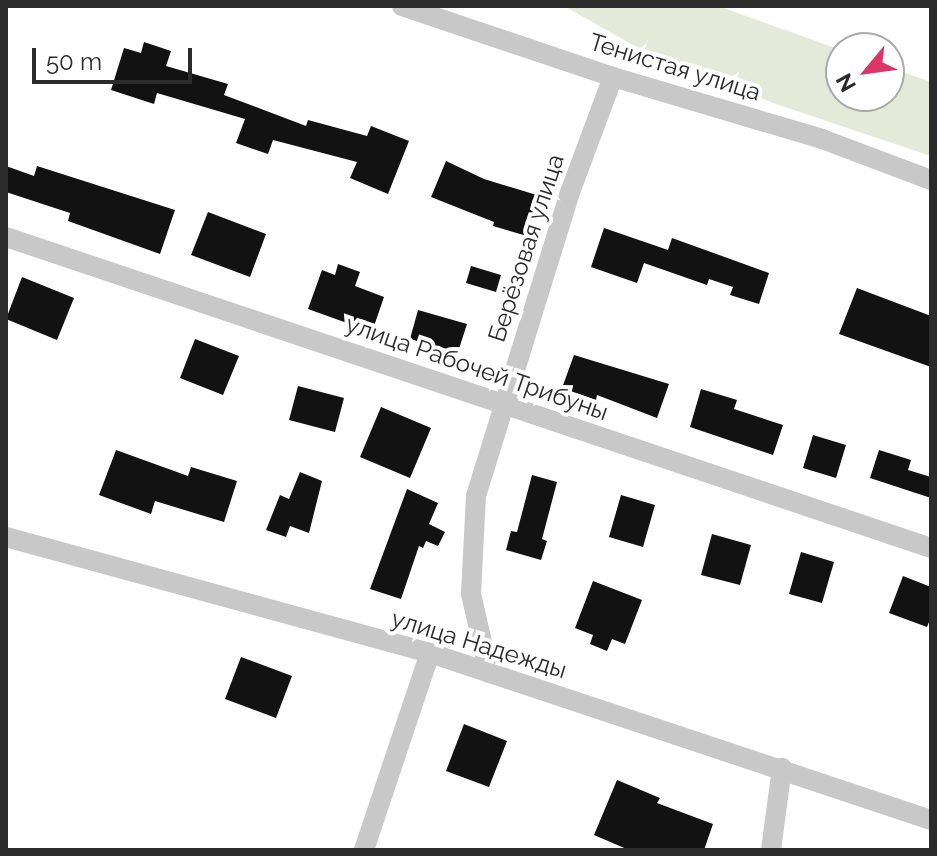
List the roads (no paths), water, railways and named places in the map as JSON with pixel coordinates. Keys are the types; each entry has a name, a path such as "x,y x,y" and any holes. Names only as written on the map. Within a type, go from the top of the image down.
{"street":[{"name":"Тенистая улица","path":"402,6 613,77 822,139 931,180"},
{"name":"Берёзовая улица","path":"489,673 471,594 475,510 503,404 569,195 613,77"},
{"name":"улица Рабочей Трибуны","path":"6,237 931,548"},
{"name":"улица Надежды","path":"6,537 430,653 931,820"},
{"path":"364,850 430,653"},
{"path":"771,850 782,768"}]}
